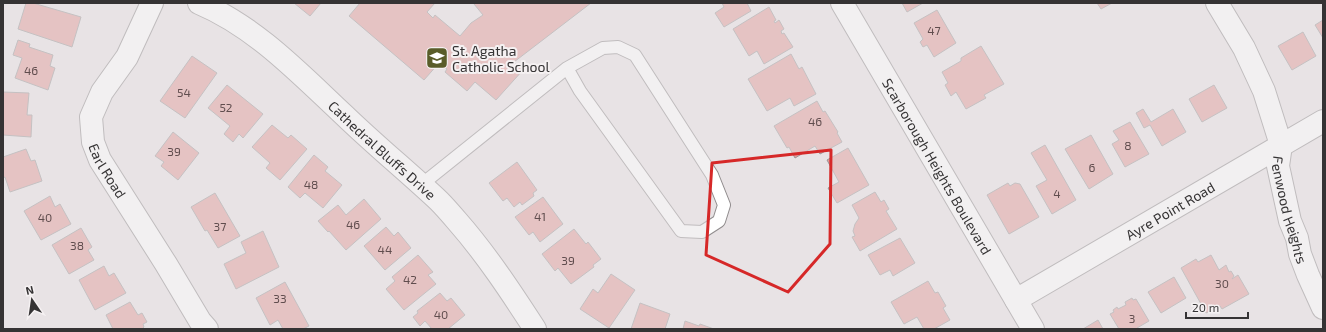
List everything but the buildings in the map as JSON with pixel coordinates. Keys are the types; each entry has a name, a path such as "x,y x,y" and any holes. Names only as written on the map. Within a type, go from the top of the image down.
{"street":[{"name":"Earl Road","path":"152,3 127,57 102,92 91,117 93,142 100,160 200,321 207,329"},
{"name":"Cathedral Bluffs Drive","path":"199,3 228,17 291,64 362,132 439,201 473,239 535,329"},
{"name":"Scarborough Heights Boulevard","path":"842,3 1033,329"},
{"name":"Fenwood Heights","path":"1217,3 1244,48 1264,91 1281,145 1278,166 1290,221 1297,238 1300,254 1323,308"},
{"name":"Ayre Point Road","path":"1016,300 1323,121"}],"lane":[{"path":"421,185 567,68 603,48 618,46 635,55 712,175 724,205 719,221 702,232 681,231 580,91 567,68"}],"highlighted area":[{"path":"831,150 830,244 788,292 706,255 712,163"}],"place":[{"name":"St. Agatha Catholic School","path":"437,58"}]}
